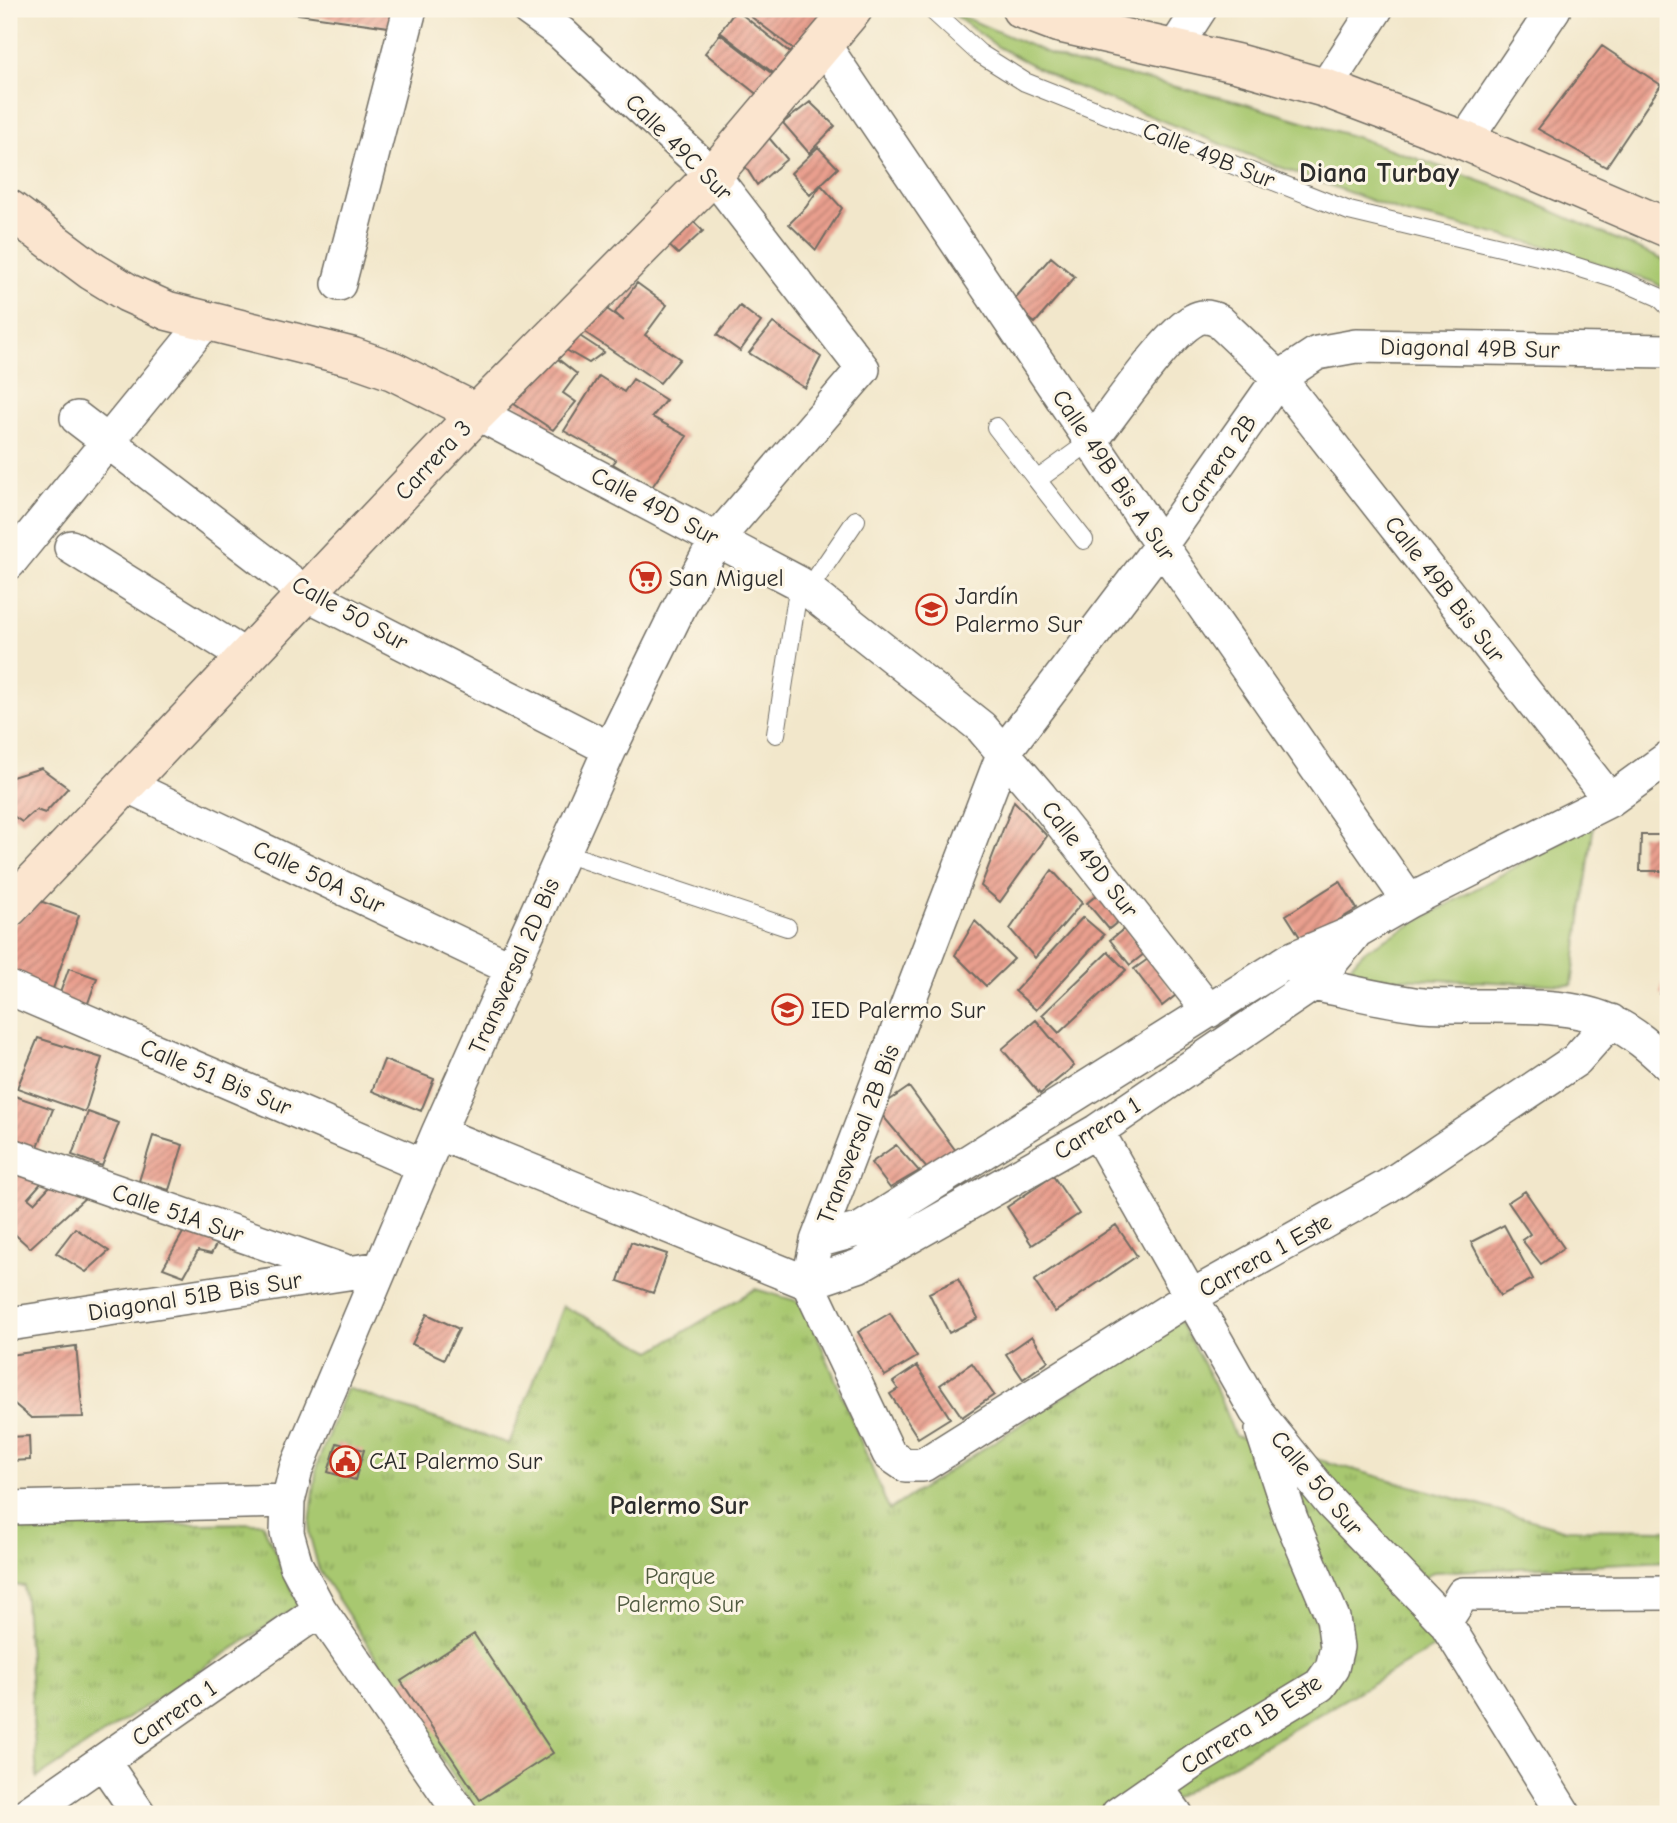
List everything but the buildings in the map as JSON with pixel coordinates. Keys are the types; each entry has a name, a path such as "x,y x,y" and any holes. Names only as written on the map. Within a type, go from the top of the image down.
{"street":[{"path":"339,284 410,9"},
{"name":"Calle 49C Sur","path":"527,9 561,33 713,175 863,369"},
{"name":"Carrera 3","path":"9,908 477,413 713,175 853,9"},
{"path":"1174,49 1200,9"},
{"path":"1325,88 1376,9"},
{"path":"1465,141 1554,9"},
{"path":"1025,10 1087,30 1174,49 1325,88 1465,141 1668,228"},
{"name":"Calle 49B Bis A Sur","path":"824,45 1161,545 1409,901"},
{"name":"Calle 49D Sur","path":"9,209 54,244 121,289 168,311 353,357 393,371 803,586 981,727 1004,752 1209,1011"},
{"name":"Calle 49B Bis Sur","path":"1091,441 1165,347 1194,320 1210,316 1219,321 1279,377 1616,796"},
{"path":"9,563 29,517 108,441 207,320"},
{"name":"Diagonal 49B Sur","path":"1279,377 1317,353 1356,346 1668,351"},
{"name":"Transversal 2D Bis","path":"461,1814 320,1610 296,1565 287,1533 288,1501 296,1469 438,1133 610,749 679,608 717,539 863,369"},
{"name":"Carrera 2B","path":"1004,752 1161,545 1279,377"},
{"name":"Calle 50 Sur","path":"77,418 307,594 610,749"},
{"path":"71,547 247,657"},
{"name":"Transversal 2B Bis","path":"808,1283 817,1241 1004,752"},
{"name":"Carrera 1","path":"817,1241 861,1229 1292,959 1357,931 1409,901 1616,796 1668,758"},
{"name":"Calle 50A Sur","path":"126,785 513,969"},
{"path":"1616,796 1668,792"},
{"name":"Carrera 1","path":"808,1283 858,1266 1097,1131 1313,984 1357,931"},
{"path":"1292,959 1313,984 1420,1004 1587,1013 1611,1021 1642,1040 1668,1064"},
{"name":"Calle 51 Bis Sur","path":"9,988 424,1166"},
{"name":"Carrera 1 Este","path":"808,1283 889,1454 905,1465 923,1465 1192,1296 1388,1186 1576,1060 1611,1021"},
{"name":"Calle 50 Sur","path":"1097,1131 1256,1412 1331,1503 1445,1622 1564,1814"},
{"path":"438,1133 808,1283"},
{"name":"Calle 51A Sur","path":"9,1154 348,1272"},
{"name":"Diagonal 51B Bis Sur","path":"9,1324 381,1268"},
{"name":"Carrera 1B Este","path":"1118,1814 1197,1759 1320,1685 1332,1668 1338,1647 1333,1618 1291,1519 1256,1412"},
{"path":"9,1508 288,1501"},
{"path":"1445,1622 1463,1594 1668,1593"},
{"name":"Carrera 1","path":"27,1814 104,1763 320,1610"},
{"path":"104,1763 139,1814"},
{"path":"1156,1787 1176,1814"}],"lane":[{"name":"Calle 49B Sur","path":"931,9 979,53 1025,82 1349,211 1555,260 1622,281 1659,297 1668,306"},
{"path":"996,427 1084,540"},
{"path":"1037,480 1091,441"},
{"path":"776,734 803,586 856,520"},
{"path":"564,853 787,927"}],"green space":[{"path":"947,10 1067,61 1239,102 1362,139 1505,190 1668,262 1668,291 1653,282 1542,245 1402,212 1269,163 1062,81 998,47"},
{"path":"1594,823 1572,985 1341,976 1364,951"},
{"name":"Parque Palermo Sur","path":"755,1289 804,1303 889,1510 1180,1321 1214,1384 1235,1436 1563,1529 1668,1530 1668,1561 1433,1572 1402,1593 1442,1643 1147,1814 478,1814 319,1570 309,1533 317,1465 346,1388 509,1444 563,1306 652,1351"},
{"path":"262,1523 299,1605 37,1778 24,1586 9,1585 9,1527"}],"place":[{"name":"San Miguel","path":"646,578"},
{"name":"Jardín Palermo Sur","path":"932,610"},
{"name":"IED Palermo Sur","path":"788,1010"},
{"name":"CAI Palermo Sur","path":"346,1461"}],"district":[{"name":"Diana Turbay","path":"1379,173"},
{"name":"Palermo Sur","path":"679,1506"}]}
